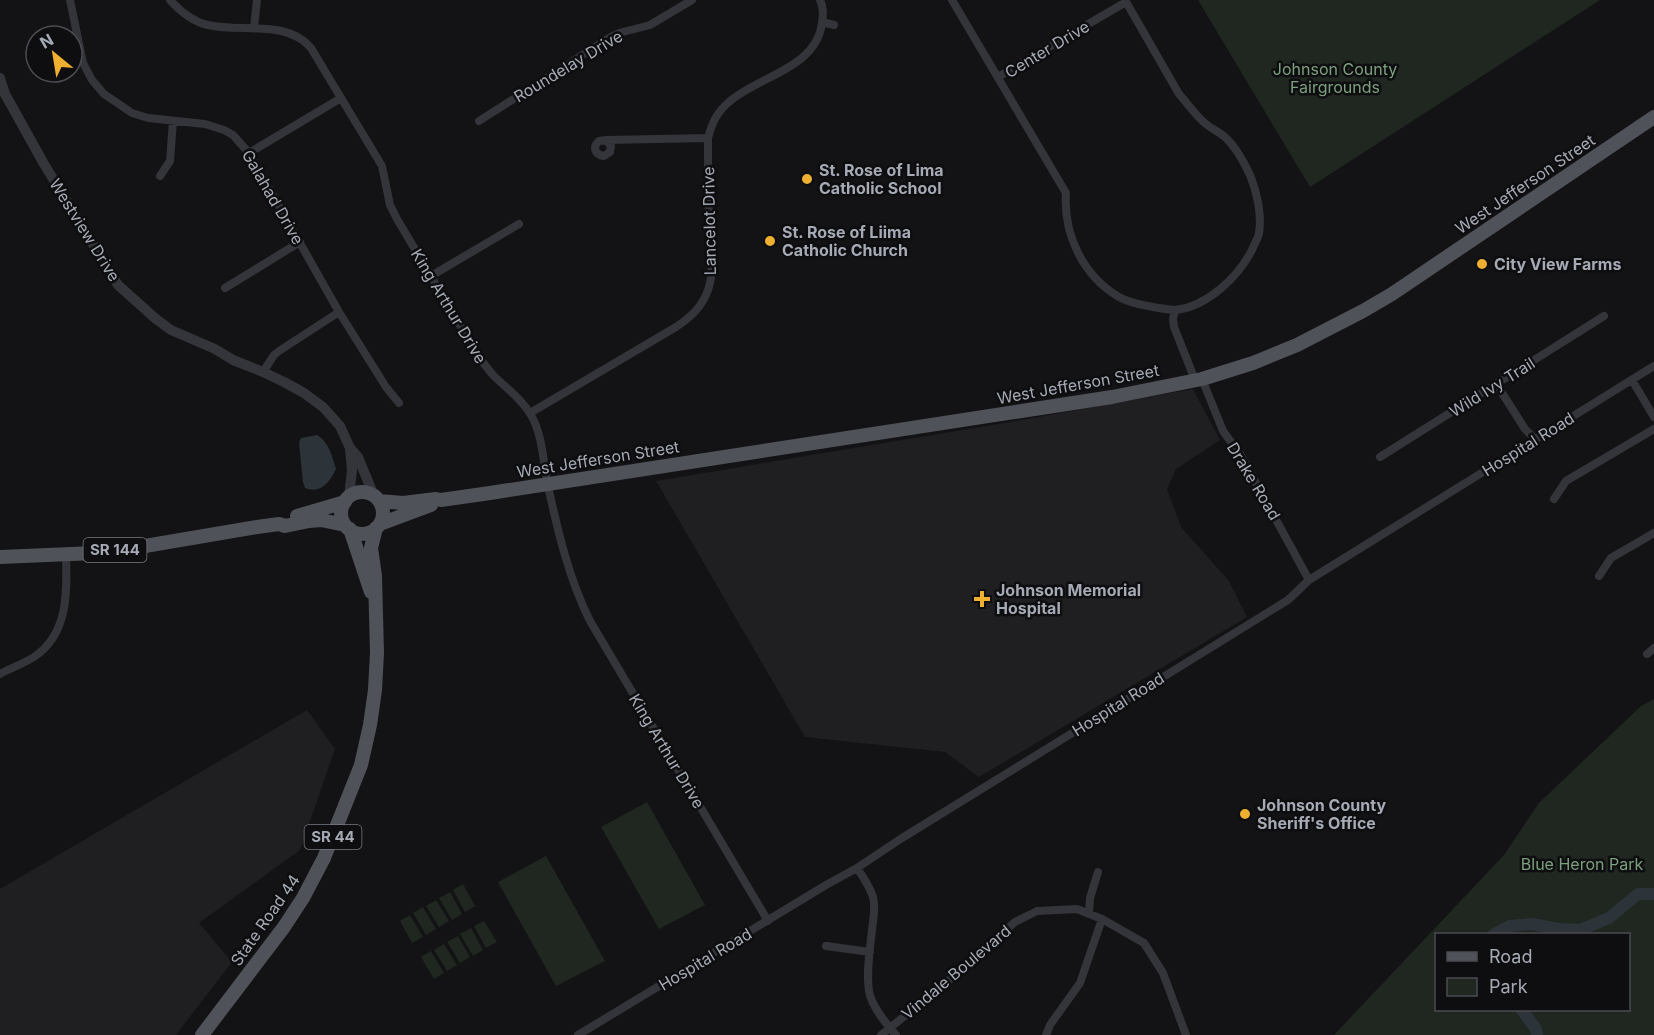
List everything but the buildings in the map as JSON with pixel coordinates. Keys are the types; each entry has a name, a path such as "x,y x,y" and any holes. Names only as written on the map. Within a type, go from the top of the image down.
{"main road":[{"name":"West Jefferson Street","path":"378,526 441,500 1112,398 1198,380 1253,363 1297,345 1392,294 1654,117"},
{"path":"361,492 377,498 383,514 378,526 367,533 361,533 348,527 341,513 347,499 354,493 361,492"},
{"name":"West Jefferson Street","path":"377,498 403,503 441,500"},
{"name":"SR 144","path":"0,557 66,555 139,547 279,524 347,499"},
{"name":"SR 144","path":"279,524 285,526 321,520 348,527"},
{"name":"State Road 44","path":"202,1035 284,927 303,898 338,825 361,765 375,690 377,653 375,576 371,548 378,526"},
{"name":"State Road 44","path":"348,527 375,605"}],"street":[{"name":"Galahad Drive","path":"70,0 83,63 92,80 104,94 132,113 148,118 205,124 224,130 233,135 249,153 339,312 386,387 399,403"},
{"name":"King Arthur Drive","path":"170,0 177,9 208,26 285,32 305,41 382,166 390,205 479,357 493,374 517,396 530,413 540,440 548,484 578,597 768,921"},
{"path":"254,28 257,0"},
{"name":"Roundelay Drive","path":"479,121 609,38 650,25 692,0"},
{"name":"Lancelot Drive","path":"530,413 686,321 695,313 709,288 712,268 708,138 716,117 731,99 797,62 808,52 817,40 822,22 820,0"},
{"path":"952,0 1066,193 1067,222 1072,240 1083,263 1101,283 1119,297 1137,304 1175,310 1210,296 1232,279 1248,257 1259,234 1259,210 1250,176 1242,159 1226,138 1207,125 1179,94 1125,1"},
{"name":"Center Drive","path":"998,77 1125,1"},
{"path":"822,22 834,25"},
{"name":"Westview Drive","path":"0,78 5,94 40,156 118,285 171,330 263,372 304,393 323,407 339,426 350,448 358,457 377,498"},
{"path":"249,153 341,98"},
{"path":"160,176 170,162 173,121"},
{"path":"606,140 708,138"},
{"path":"431,276 519,224"},
{"path":"225,288 300,242"},
{"name":"Drake Road","path":"1175,310 1174,327 1223,431 1240,454 1309,580"},
{"path":"263,372 279,351 339,312"},
{"name":"Wild Ivy Trail","path":"1380,457 1604,316"},
{"name":"Hospital Road","path":"578,1035 857,868 911,832 1288,600 1309,580 1654,366"},
{"path":"1632,380 1654,417"},
{"path":"1497,385 1525,429 1535,439"},
{"path":"1554,499 1566,481 1654,429"},
{"name":"Westview Drive","path":"347,499 352,470 350,448"},
{"path":"1599,576 1611,558 1654,533"},
{"path":"0,674 35,656 54,635 61,622 64,608 66,555"},
{"path":"857,868 873,898 874,907 869,991 872,1000 896,1035"},
{"path":"1089,914 1090,898 1098,872"},
{"name":"Vindale Boulevard","path":"881,1035 946,983 1015,922 1037,911 1077,909 1144,943 1163,973 1186,1035"},
{"path":"1046,1035 1050,1025 1080,983 1102,920"},
{"path":"826,946 870,952"}],"shaded area":[{"name":"Johnson Memorial Hospital","path":"1193,389 1220,440 1176,469 1167,489 1181,527 1229,581 1247,617 979,777 945,752 805,737 656,481 1022,420"},
{"path":"317,435 327,445 336,469 324,486 316,490 305,488 299,443 301,438"},
{"path":"307,710 335,749 300,850 199,923 232,962 176,1035 0,1035 0,889"}],"green space":[{"name":"Johnson County Fairgrounds","path":"1198,0 1600,0 1310,187"},
{"name":"Blue Heron Park","path":"1654,699 1654,1035 1334,1035 1504,855 1539,803 1641,706"},
{"path":"647,802 705,905 659,929 601,827"},
{"path":"546,856 605,961 556,986 498,882"},
{"path":"463,884 475,906 465,912 453,890"},
{"path":"450,892 462,914 452,920 439,898"},
{"path":"436,900 449,921 439,927 426,906"},
{"path":"423,907 436,929 426,935 413,913"},
{"path":"410,915 423,937 412,943 400,921"},
{"path":"484,921 497,942 486,948 474,926"},
{"path":"471,928 483,950 473,956 460,934"},
{"path":"458,936 470,957 460,963 447,942"},
{"path":"444,944 457,965 447,971 434,950"},
{"path":"431,951 444,973 434,979 421,957"}],"waterway":[{"path":"1496,933 1510,926 1532,924 1580,930 1609,918 1638,894 1654,894"},
{"path":"1523,1011 1536,1029 1537,1035"}],"place":[{"name":"St. Rose of Lima Catholic School","path":"807,179"},
{"name":"St. Rose of Liima Catholic Church","path":"770,241"},
{"name":"City View Farms","path":"1482,264"},
{"name":"Johnson Memorial Hospital","path":"982,599"},
{"name":"Johnson County Sheriff's Office","path":"1245,814"}]}
